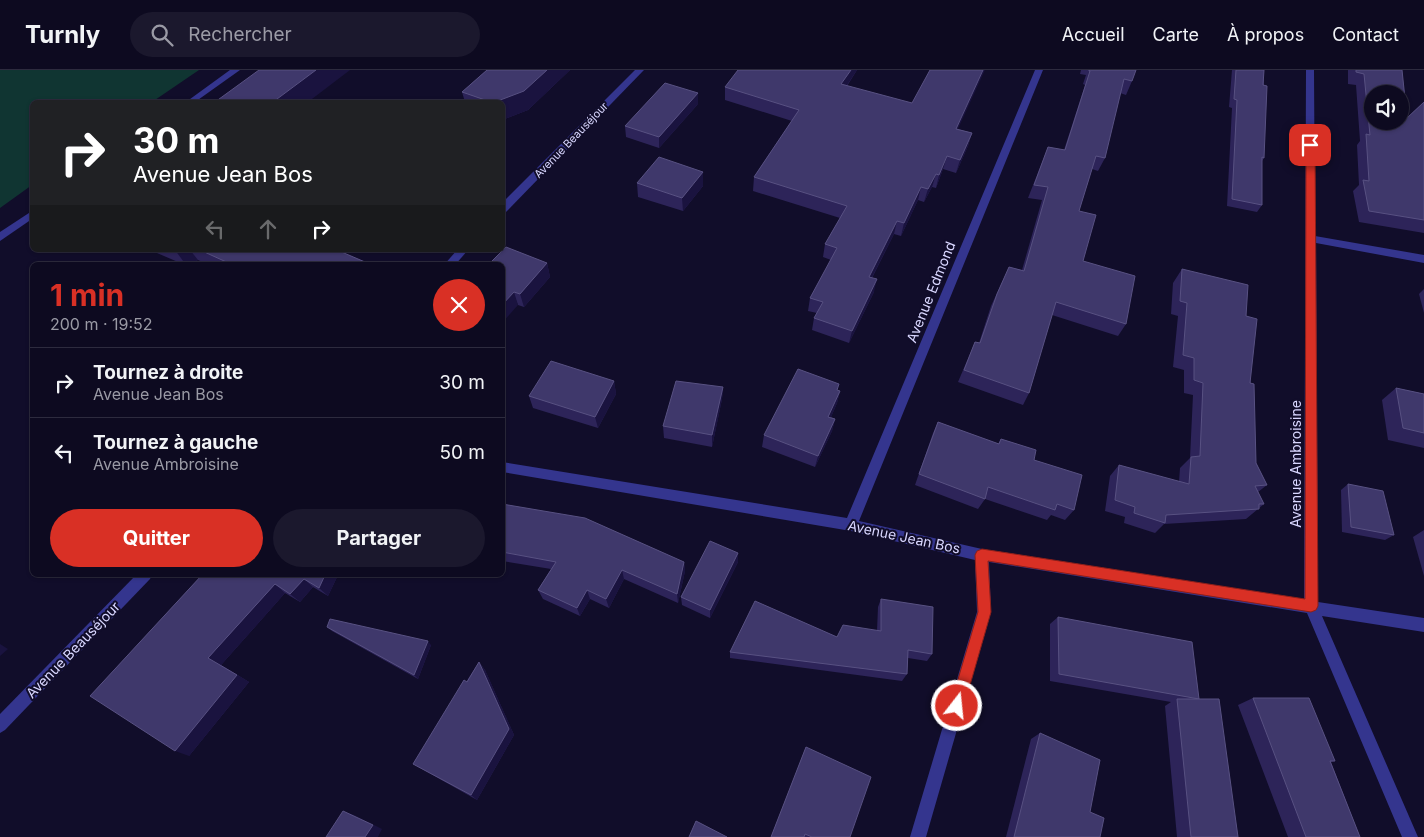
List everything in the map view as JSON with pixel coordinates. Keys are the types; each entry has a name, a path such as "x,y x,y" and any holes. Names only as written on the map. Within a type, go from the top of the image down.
{"street":[{"path":"193,100 236,70"},
{"name":"Avenue Beauséjour","path":"505,207 640,70"},
{"name":"Avenue Edmond","path":"851,525 1039,70"},
{"name":"Avenue Ambroisine","path":"1310,70 1311,606 1410,837"},
{"path":"0,238 30,216"},
{"path":"1311,238 1424,259"},
{"path":"452,262 461,252"},
{"name":"Avenue Jean Bos","path":"505,467 851,525 982,555 1424,625"},
{"path":"918,837 984,612 982,555"},
{"name":"Avenue Beauséjour","path":"0,725 143,577"}],"green space":[{"path":"0,70 199,70 155,100 30,100 30,186 0,208"}],"building":[{"path":"259,70 316,70 276,100 218,100"},
{"path":"487,70 547,70 524,91 500,100 485,100 462,92"},
{"path":"738,70 851,70 841,84 912,103 930,70 983,70 956,129 972,133 960,160 947,156 939,175 936,174 928,189 921,187 904,223 897,221 869,277 877,279 852,331 814,318 823,302 810,298 837,248 825,244 847,206 754,177 799,110 725,87"},
{"path":"1089,70 1136,70 1132,81 1124,79 1105,158 1096,156 1079,211 1096,215 1083,261 1135,276 1126,324 1056,302 1029,393 964,370 975,342 980,343 997,294 1009,267 1024,271 1048,187 1034,185 1048,147 1065,150"},
{"path":"1236,70 1264,70 1263,85 1267,86 1264,158 1262,157 1262,205 1232,199 1237,100 1234,99"},
{"path":"1356,70 1402,70 1404,85 1365,85 1364,74 1356,72"},
{"path":"665,83 698,93 659,137 625,126"},
{"path":"1424,102 1424,220 1369,211 1363,180 1369,181 1366,134 1370,135 1370,130 1409,130 1409,116"},
{"path":"659,157 703,172 682,198 637,183"},
{"path":"505,248 547,263 520,294 514,292 505,302 505,262 491,262 501,252 505,252"},
{"path":"204,252 342,252 365,262 226,262"},
{"path":"1182,269 1248,285 1246,316 1257,319 1250,383 1254,384 1256,463 1267,485 1255,486 1264,504 1259,504 1259,509 1166,515 1165,523 1134,513 1135,507 1115,500 1119,465 1189,484 1191,457 1200,456 1203,383 1194,380 1194,358 1183,355 1187,303 1180,301"},
{"path":"551,361 614,381 595,417 529,396"},
{"path":"798,369 839,384 837,390 840,391 828,417 835,419 818,456 764,435"},
{"path":"676,381 723,387 712,435 663,426"},
{"path":"1396,388 1424,394 1424,433 1403,428"},
{"path":"938,422 999,444 1001,439 1036,450 1034,460 1082,475 1074,510 1057,504 1055,510 988,487 985,499 919,474"},
{"path":"1348,484 1383,491 1394,535 1351,527"},
{"path":"505,505 585,518 684,562 677,594 622,570 606,599 587,590 577,608 538,590 556,562 505,553"},
{"path":"710,541 738,553 710,610 681,597"},
{"path":"200,577 324,577 319,588 304,579 290,594 275,584 208,658 237,675 175,751 90,696"},
{"path":"881,599 933,607 932,654 908,650 907,674 730,652 755,601 837,637 843,625 881,631"},
{"path":"1058,617 1192,642 1199,699 1059,674"},
{"path":"330,619 428,641 414,675 327,627"},
{"path":"479,662 509,729 471,795 413,764 464,680 467,682"},
{"path":"1253,698 1309,698 1335,761 1330,761 1360,837 1306,837"},
{"path":"1177,699 1219,699 1238,837 1191,837"},
{"path":"1040,733 1100,760 1090,812 1104,818 1100,837 1014,837"},
{"path":"806,747 871,777 850,837 812,837 805,834 804,837 771,837"},
{"path":"343,811 373,825 365,837 326,837"},
{"path":"696,821 727,837 689,837"}],"route":[{"path":"957,706 984,612 982,555 1311,606 1310,145"}]}
